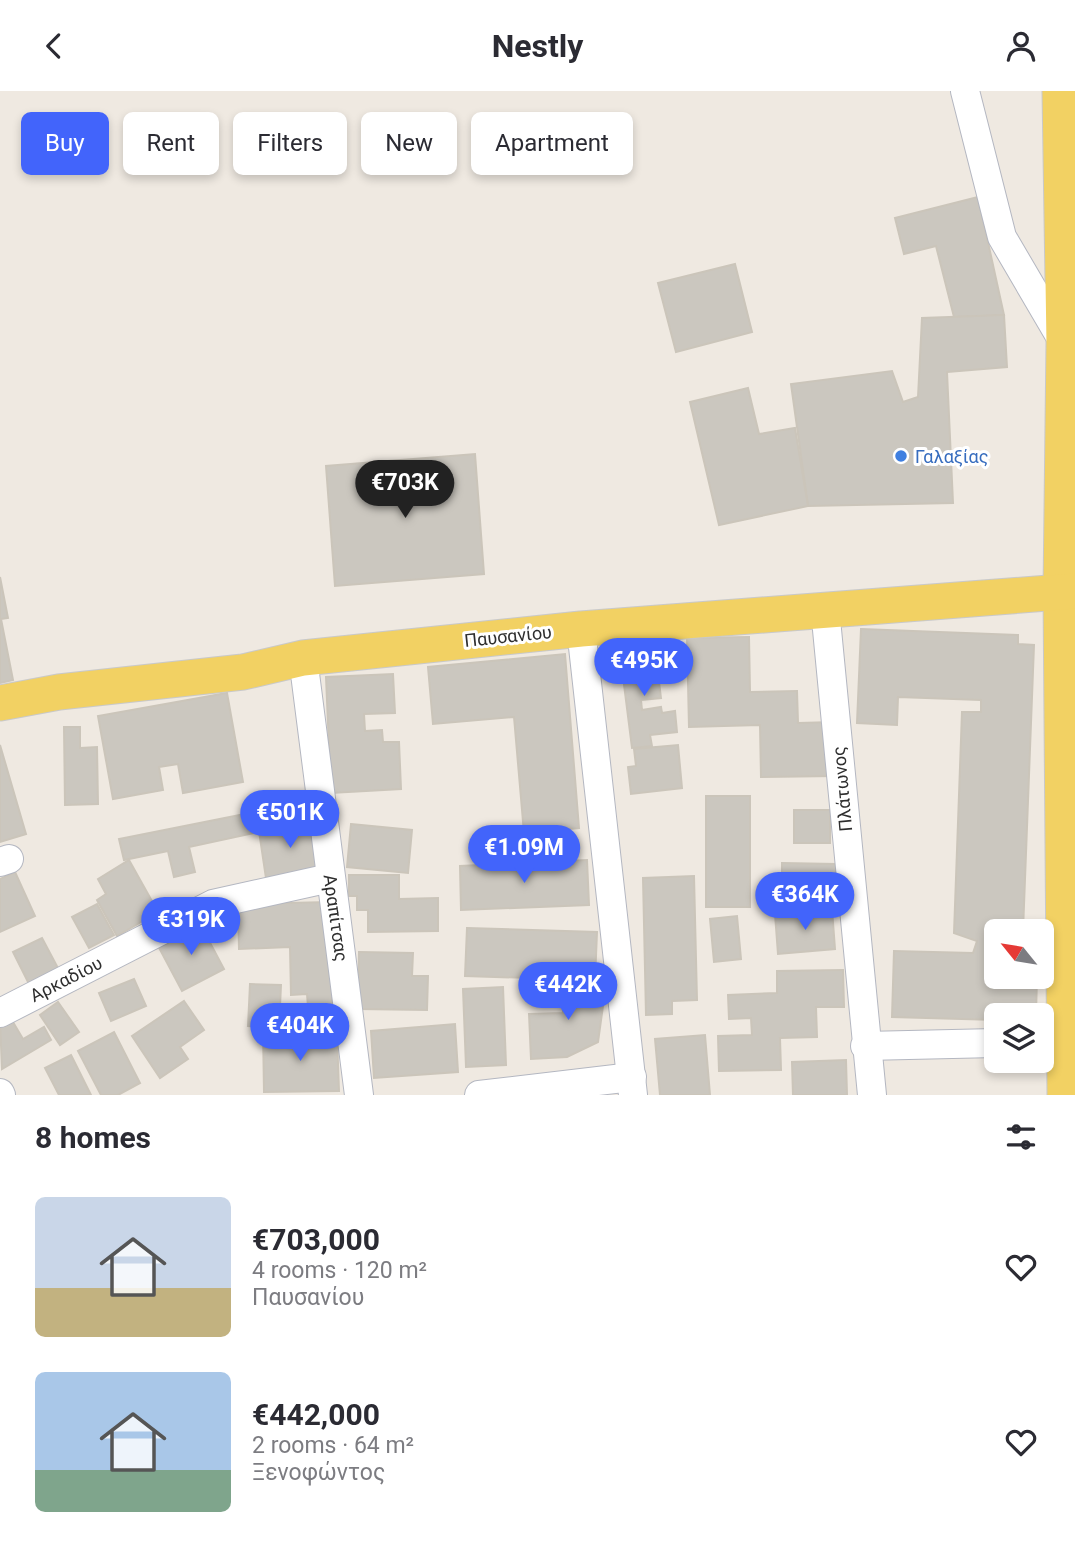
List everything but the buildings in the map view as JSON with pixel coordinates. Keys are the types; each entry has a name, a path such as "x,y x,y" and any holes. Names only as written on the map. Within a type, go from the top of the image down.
{"main road":[{"path":"1054,1012 1068,591 1060,91"},
{"name":"Παυσανίου","path":"0,703 59,692 243,672 303,658 581,629 1068,591"},
{"path":"1054,1046 1065,1095"}],"street":[{"path":"965,91 1002,237 1064,343"},
{"name":"Πλάτωνος","path":"825,609 872,1095"},
{"path":"493,1094 632,1086 581,629"},
{"name":"Αραπίτσας","path":"303,658 359,1095"},
{"name":"Αρκαδίου","path":"0,1013 213,904 330,878"},
{"path":"866,1046 984,1043"}],"place":[{"name":"Γαλαξίας","path":"901,456"}]}
